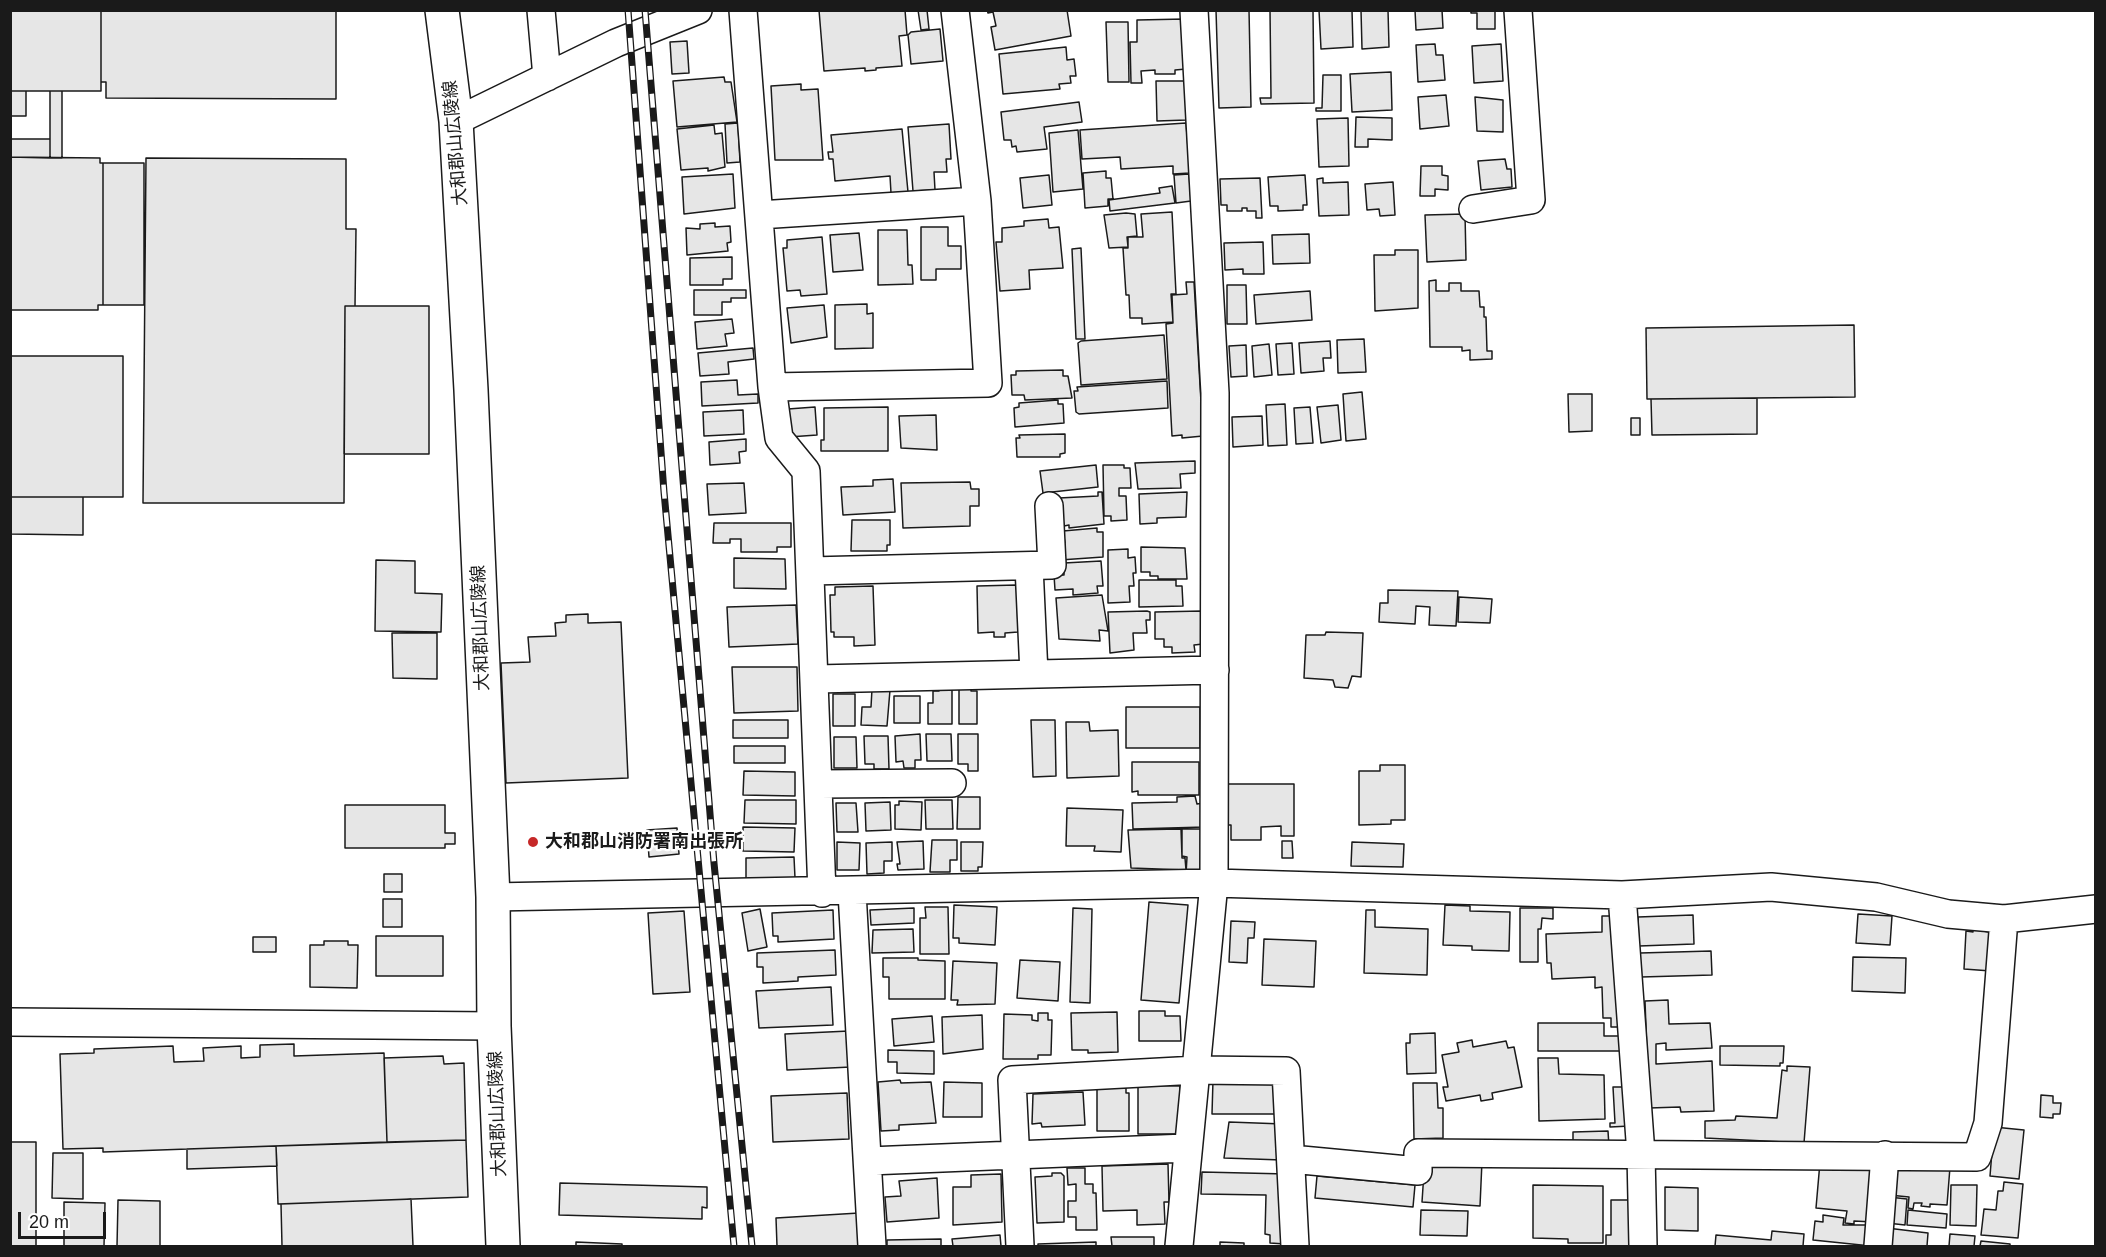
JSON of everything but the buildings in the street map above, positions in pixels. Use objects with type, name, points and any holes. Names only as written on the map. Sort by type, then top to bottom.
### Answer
[{"type":"main road","name":"大和郡山広陵線","points":[[442,10],[456,122],[472,401],[493,897],[494,1026],[503,1246]]},
{"type":"street","points":[[541,10],[547,77]]},
{"type":"street","points":[[456,122],[616,43],[698,10]]},
{"type":"street","points":[[743,10],[772,387],[779,438],[807,471],[822,893]]},
{"type":"street","points":[[772,387],[988,383],[977,201],[955,10]]},
{"type":"street","points":[[1179,1246],[1186,1148],[1197,1070],[1214,883],[1215,393],[1194,10]]},
{"type":"street","points":[[1473,209],[1531,200],[1518,10]]},
{"type":"street","points":[[759,215],[977,201]]},
{"type":"street","points":[[811,571],[1052,565],[1049,506]]},
{"type":"street","points":[[1029,566],[1034,674]]},
{"type":"street","points":[[816,678],[1215,670]]},
{"type":"street","points":[[819,784],[952,783]]},
{"type":"street","points":[[493,897],[822,893],[1214,883],[1622,895],[1771,887],[1876,897],[1948,914],[2004,919],[2096,909]]},
{"type":"street","points":[[852,892],[872,1246]]},
{"type":"street","points":[[1622,895],[1641,1154],[1643,1246]]},
{"type":"street","points":[[1291,1159],[1418,1171],[1418,1153],[1977,1157],[1988,1123],[2004,919]]},
{"type":"street","points":[[10,1022],[494,1026]]},
{"type":"street","points":[[1020,1246],[1012,1080],[1197,1070],[1286,1071],[1295,1246]]},
{"type":"street","points":[[869,1161],[1186,1148]]},
{"type":"street","points":[[1878,1246],[1886,1155]]},
{"type":"railway","points":[[628,10],[664,492],[734,1246]]},
{"type":"railway","points":[[645,10],[714,863],[752,1246]]},
{"type":"place","name":"大和郡山消防署南出張所","points":[[533,842]]}]
